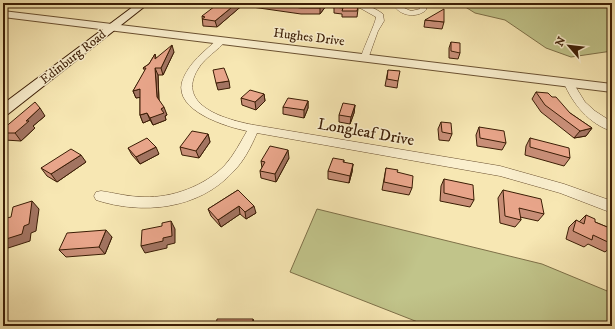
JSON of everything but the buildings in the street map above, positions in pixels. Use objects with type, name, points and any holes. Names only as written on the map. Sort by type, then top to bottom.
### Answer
[{"type":"main road","name":"Edinburg Road","points":[[3,111],[144,3]]},
{"type":"street","points":[[327,3],[362,6],[384,12],[400,10]]},
{"type":"street","points":[[365,58],[374,31],[380,21],[380,16],[384,12]]},
{"type":"street","name":"Hughes Drive","points":[[3,14],[112,26],[612,88]]},
{"type":"street","name":"Longleaf Drive","points":[[222,40],[191,72],[187,86],[188,93],[199,108],[209,116],[234,126],[500,171],[564,189],[612,207]]},
{"type":"street","points":[[570,83],[579,103],[596,117],[612,127]]},
{"type":"street","points":[[101,196],[148,204],[184,196],[201,189],[228,169],[237,159],[254,129]]},
{"type":"green space","points":[[459,3],[612,3],[612,51],[571,57],[546,48],[505,20],[475,13]]},
{"type":"green space","points":[[317,209],[542,264],[612,293],[612,326],[428,326],[290,272]]}]
